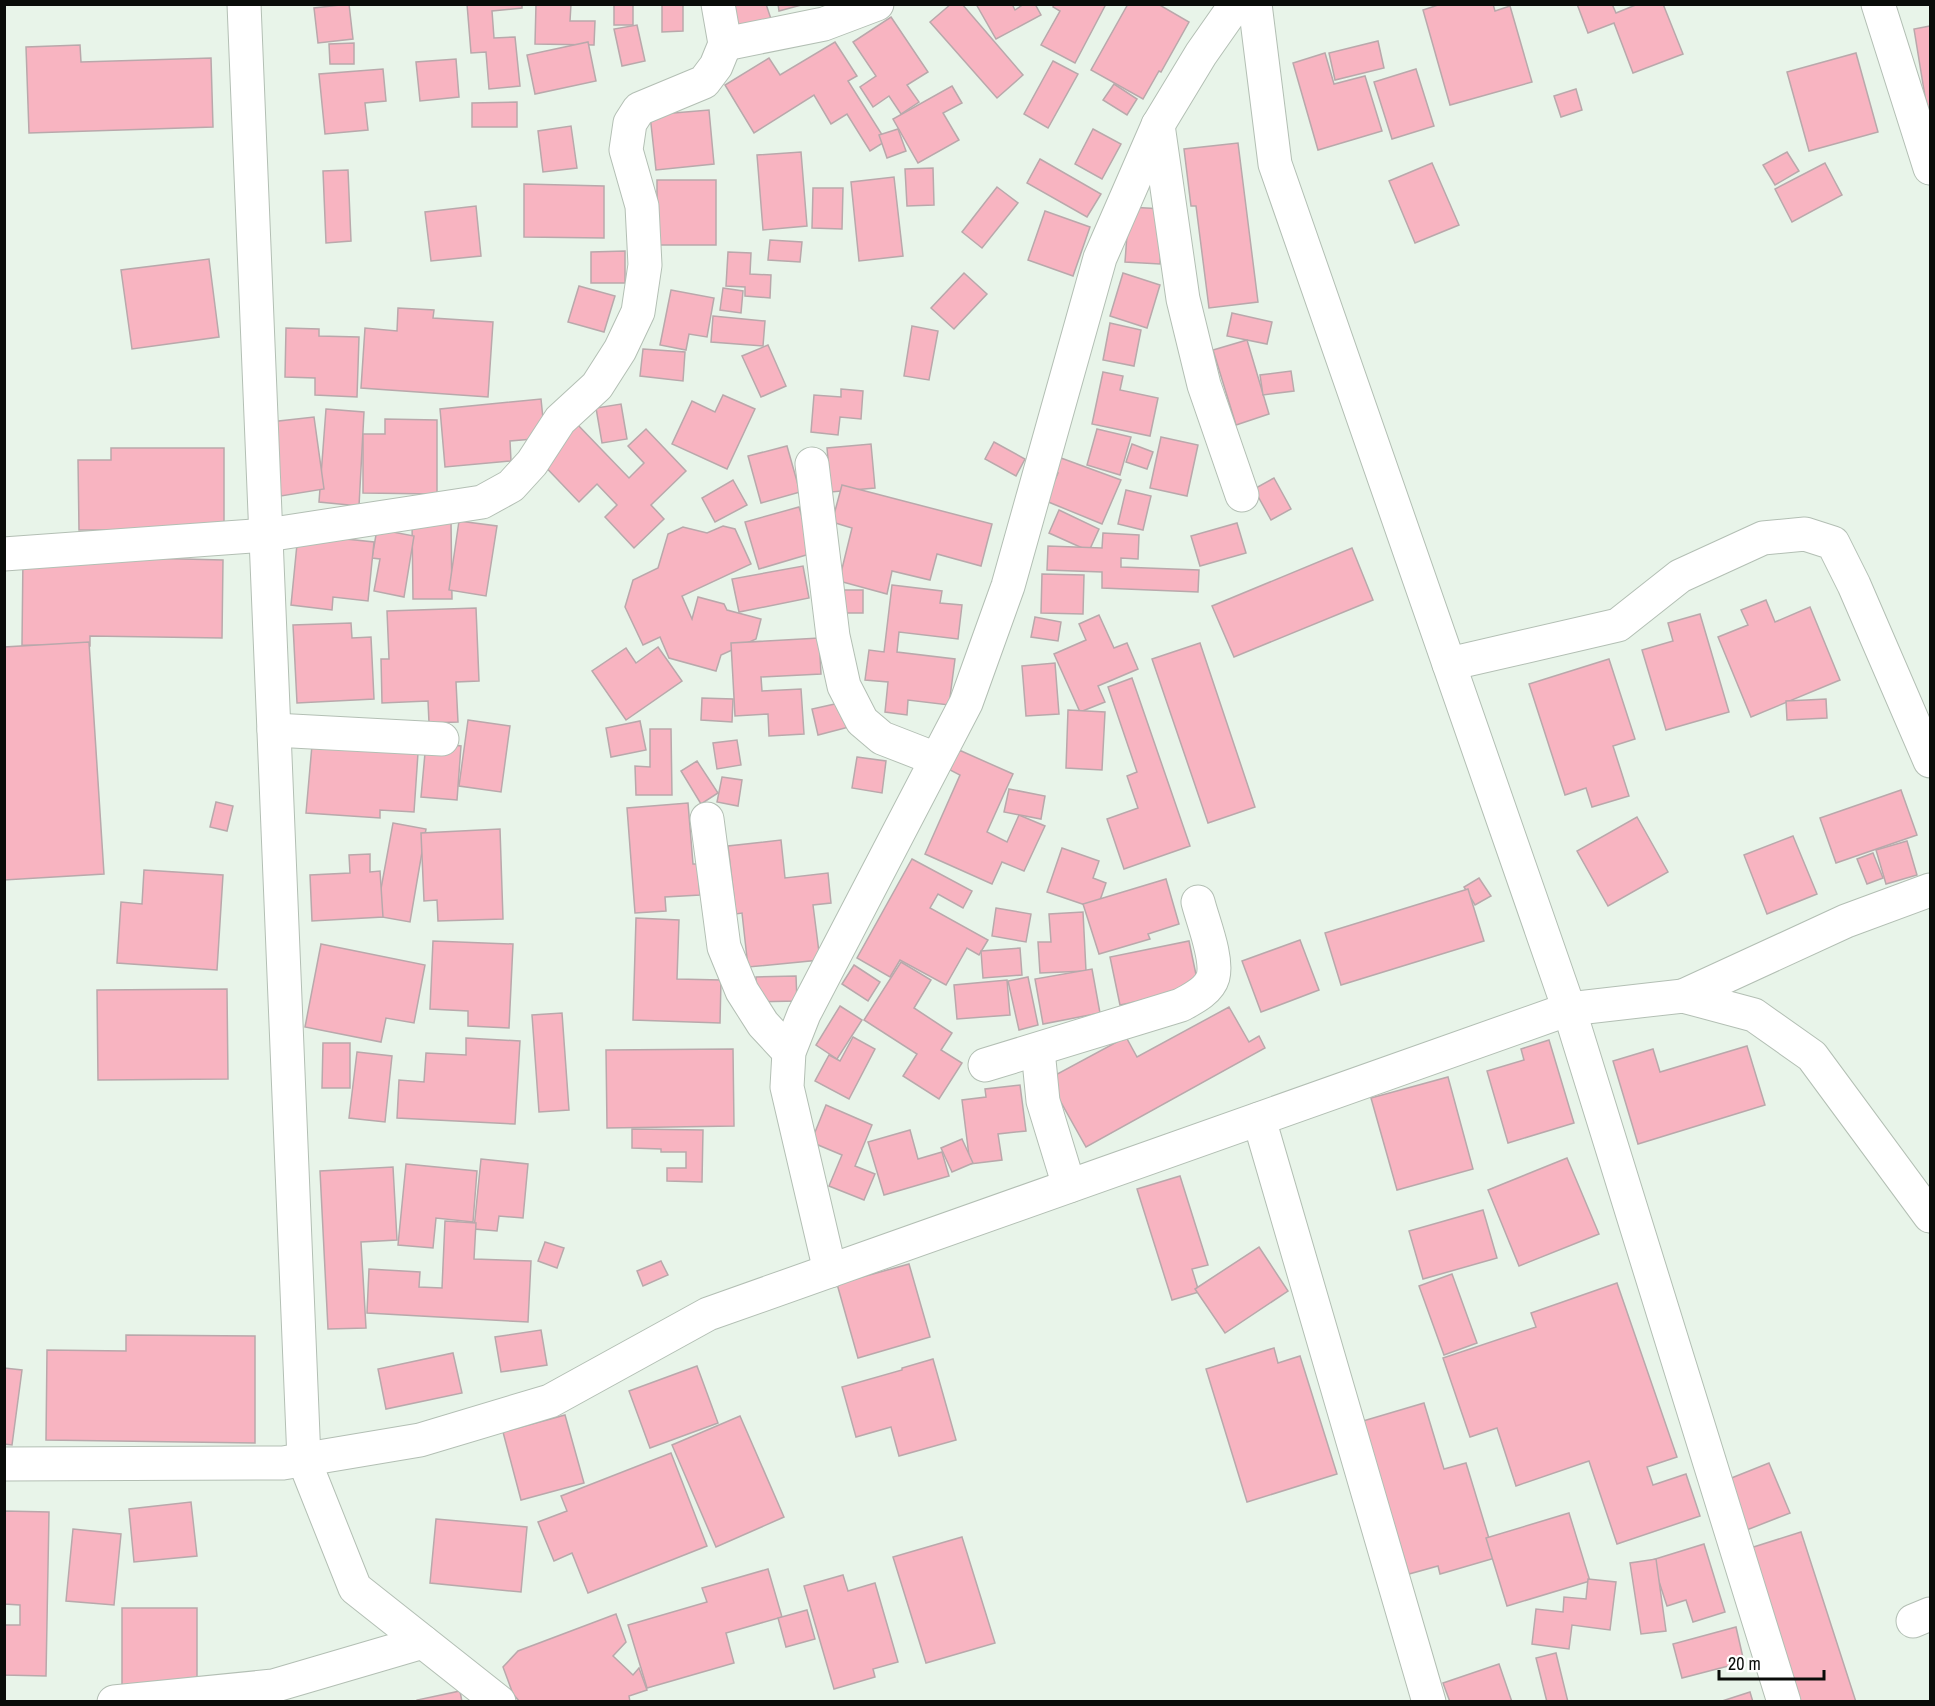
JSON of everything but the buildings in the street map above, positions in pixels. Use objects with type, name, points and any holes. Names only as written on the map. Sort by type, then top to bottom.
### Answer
[{"type":"street","points":[[244,4],[304,1460],[355,1588],[499,1701]]},
{"type":"street","points":[[4,554],[267,535],[482,502],[511,486],[532,463],[560,420],[597,386],[620,350],[638,312],[645,265],[642,206],[626,150],[630,123],[639,109],[704,82],[716,66],[725,44],[718,4]]},
{"type":"street","points":[[725,44],[824,24],[877,4]]},
{"type":"street","points":[[830,1271],[787,1087],[789,1052],[804,1014],[966,703],[1008,586],[1100,258],[1158,125],[1201,54],[1236,4]]},
{"type":"street","points":[[1255,4],[1275,164],[1569,1009],[1784,1701]]},
{"type":"street","points":[[1878,4],[1930,168]]},
{"type":"street","points":[[1158,125],[1184,299],[1204,384],[1242,495]]},
{"type":"street","points":[[812,464],[833,636],[844,686],[862,721],[882,738],[936,759]]},
{"type":"street","points":[[1449,664],[1618,625],[1680,576],[1763,538],[1805,534],[1833,543],[1854,585],[1930,761]]},
{"type":"street","points":[[274,730],[442,740]]},
{"type":"street","points":[[707,819],[724,947],[742,991],[763,1024],[789,1052]]},
{"type":"street","points":[[4,1464],[282,1463],[420,1440],[550,1401],[708,1314],[1569,1009],[1683,996],[1846,921],[1930,890]]},
{"type":"street","points":[[985,1065],[1181,1005],[1199,996],[1213,979],[1213,960],[1198,902]]},
{"type":"street","points":[[1683,996],[1754,1015],[1812,1056],[1930,1216]]},
{"type":"street","points":[[1038,1050],[1043,1101],[1069,1186]]},
{"type":"street","points":[[1259,1119],[1429,1701]]},
{"type":"street","points":[[114,1701],[273,1686],[423,1642]]}]
